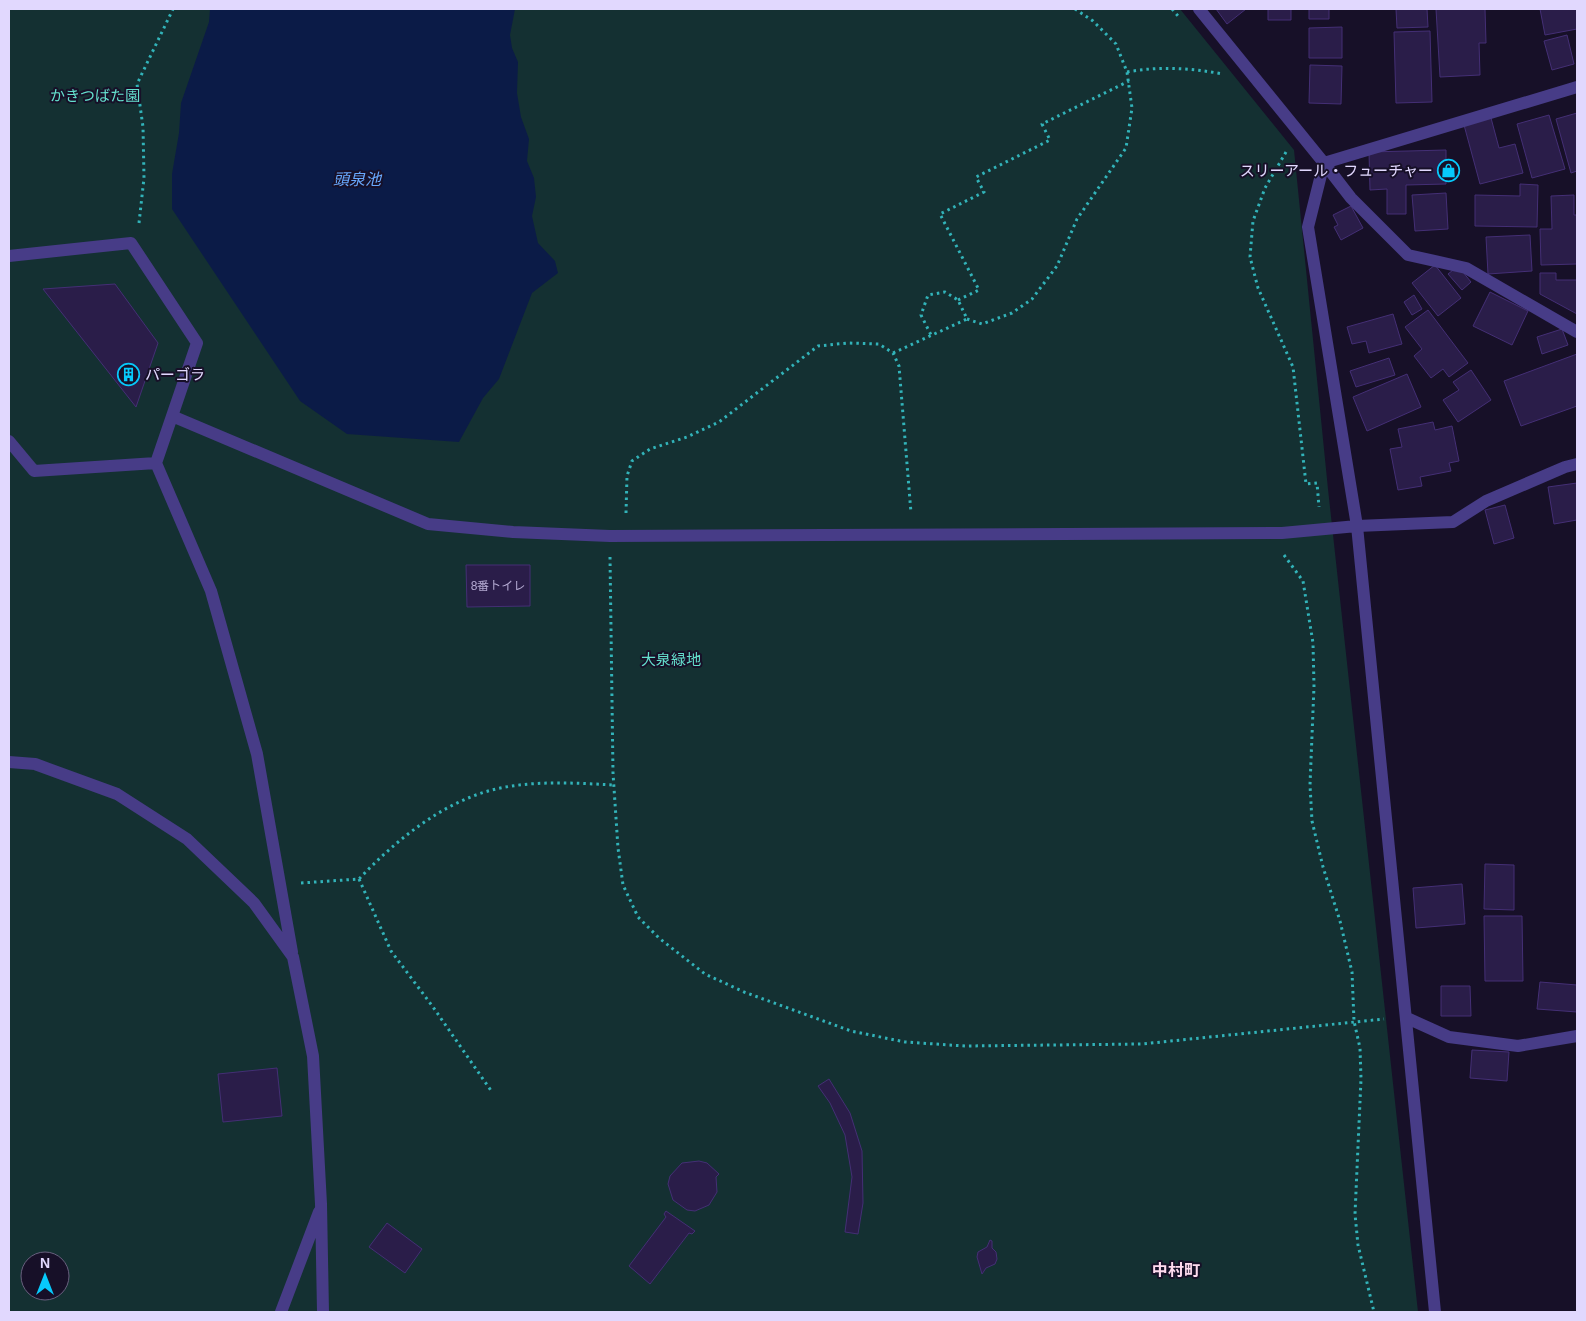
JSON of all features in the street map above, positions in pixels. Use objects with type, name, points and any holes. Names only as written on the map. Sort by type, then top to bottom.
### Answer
[{"type":"street","points":[[1199,9],[1351,198],[1408,255],[1466,268],[1577,332]]},
{"type":"street","points":[[1324,163],[1577,87]]},
{"type":"street","points":[[1324,163],[1308,227],[1357,526],[1435,1312]]},
{"type":"street","points":[[9,256],[131,242],[197,343],[156,463],[211,591],[257,754],[293,957],[313,1056],[321,1204],[323,1312]]},
{"type":"street","points":[[172,416],[428,524],[514,532],[610,536],[1282,533],[1357,526],[1453,522],[1486,501],[1577,464]]},
{"type":"street","points":[[9,441],[34,471],[156,463]]},
{"type":"street","points":[[9,762],[35,764],[117,794],[187,839],[254,903],[293,957]]},
{"type":"street","points":[[1407,1018],[1449,1037],[1518,1046],[1577,1036]]},
{"type":"street","points":[[281,1312],[321,1204]]},
{"type":"path","points":[[131,242],[140,221],[144,178],[143,127],[137,84],[173,9]]},
{"type":"path","points":[[893,353],[967,319],[982,324],[1012,313],[1032,299],[1057,266],[1077,219],[1126,148],[1132,108],[1127,72],[1116,44],[1093,21],[1075,9]]},
{"type":"path","points":[[1127,72],[1151,67],[1190,68],[1225,74]]},
{"type":"path","points":[[958,300],[979,290],[940,214],[984,192],[976,177],[1050,140],[1042,124],[1129,81]]},
{"type":"path","points":[[1281,146],[1287,153],[1265,188],[1254,221],[1250,257],[1258,288],[1293,367],[1306,484],[1317,483],[1320,530]]},
{"type":"path","points":[[931,335],[921,316],[928,295],[945,292],[958,300],[967,319]]},
{"type":"path","points":[[626,536],[627,476],[632,461],[650,449],[687,437],[719,422],[818,346],[848,343],[879,344],[893,353],[899,366],[913,534]]},
{"type":"path","points":[[1282,533],[1282,552],[1303,581],[1313,643],[1314,686],[1310,785],[1312,821],[1352,972],[1354,1022],[1360,1048],[1362,1078],[1355,1214],[1358,1245],[1374,1312]]},
{"type":"path","points":[[610,536],[614,785],[618,848],[623,885],[638,917],[659,938],[705,974],[744,992],[851,1031],[905,1042],[965,1046],[1142,1044],[1407,1018]]},
{"type":"path","points":[[280,884],[359,879],[378,859],[442,810],[491,790],[553,782],[614,785]]},
{"type":"path","points":[[359,879],[391,951],[433,1007],[492,1092]]},
{"type":"green space","name":"大泉緑地","points":[[9,9],[1180,9],[1294,150],[1328,489],[1418,1312],[9,1312]]},
{"type":"water","name":"頭泉池","points":[[210,9],[515,9],[510,35],[512,48],[518,62],[517,93],[521,117],[529,139],[527,161],[534,178],[536,197],[532,216],[538,243],[555,261],[558,273],[532,293],[499,379],[483,398],[459,442],[347,434],[300,401],[172,209],[172,174],[179,133],[181,103],[209,22]]},
{"type":"building","points":[[1216,9],[1246,9],[1227,24]]},
{"type":"building","points":[[1268,9],[1291,9],[1291,20],[1268,20]]},
{"type":"building","points":[[1309,9],[1329,9],[1329,19],[1309,19]]},
{"type":"building","points":[[1396,9],[1427,9],[1428,27],[1397,28]]},
{"type":"building","points":[[1436,9],[1485,9],[1486,43],[1479,43],[1480,75],[1440,77]]},
{"type":"building","points":[[1540,9],[1577,9],[1577,29],[1545,35]]},
{"type":"building","points":[[1342,27],[1342,58],[1309,58],[1309,28]]},
{"type":"building","points":[[1430,31],[1432,102],[1396,103],[1394,32]]},
{"type":"building","points":[[1567,35],[1574,64],[1552,70],[1544,41]]},
{"type":"building","points":[[1310,65],[1342,66],[1341,104],[1309,103]]},
{"type":"building","points":[[1577,113],[1577,171],[1571,173],[1556,119]]},
{"type":"building","points":[[1549,115],[1565,169],[1532,178],[1517,124]]},
{"type":"building","points":[[1491,118],[1499,148],[1515,144],[1523,173],[1480,184],[1464,125]]},
{"type":"building","points":[[1446,150],[1446,184],[1406,185],[1406,214],[1387,214],[1387,189],[1370,190],[1369,152]]},
{"type":"building","points":[[1520,184],[1538,185],[1537,227],[1475,226],[1475,195],[1520,196]]},
{"type":"building","points":[[1446,193],[1448,229],[1415,231],[1412,195]]},
{"type":"building","points":[[1574,195],[1574,215],[1577,215],[1577,264],[1541,265],[1540,229],[1552,229],[1551,196]]},
{"type":"building","points":[[1351,206],[1363,228],[1341,240],[1334,227],[1338,225],[1333,215]]},
{"type":"building","points":[[1530,235],[1532,271],[1488,274],[1486,237]]},
{"type":"building","points":[[1435,265],[1461,298],[1438,316],[1412,283]]},
{"type":"building","points":[[1458,266],[1471,282],[1462,290],[1448,274]]},
{"type":"building","points":[[1540,273],[1556,273],[1556,280],[1577,280],[1577,314],[1540,294]]},
{"type":"building","name":"パーゴラ","points":[[115,284],[158,343],[136,407],[43,289]]},
{"type":"building","points":[[1490,292],[1528,311],[1512,345],[1473,326]]},
{"type":"building","points":[[1414,295],[1422,309],[1412,315],[1404,302]]},
{"type":"building","points":[[1428,310],[1468,363],[1449,377],[1443,369],[1431,378],[1414,356],[1422,349],[1405,327]]},
{"type":"building","points":[[1393,314],[1402,344],[1369,353],[1366,341],[1352,344],[1347,327]]},
{"type":"building","points":[[1562,329],[1568,345],[1542,354],[1537,337]]},
{"type":"building","points":[[1577,354],[1577,406],[1521,426],[1504,381]]},
{"type":"building","points":[[1389,358],[1395,375],[1356,387],[1350,371]]},
{"type":"building","points":[[1471,370],[1491,400],[1458,422],[1443,400],[1459,390],[1453,382]]},
{"type":"building","points":[[1407,374],[1421,407],[1367,431],[1353,397]]},
{"type":"building","points":[[1433,422],[1435,430],[1452,426],[1459,461],[1449,463],[1451,471],[1420,477],[1422,486],[1398,490],[1390,449],[1402,447],[1398,429]]},
{"type":"building","points":[[1577,483],[1577,520],[1554,524],[1548,487]]},
{"type":"building","points":[[1505,505],[1514,538],[1494,544],[1485,510]]},
{"type":"building","points":[[466,565],[530,565],[530,606],[467,607]]},
{"type":"building","points":[[1485,864],[1514,865],[1514,910],[1484,909]]},
{"type":"building","points":[[1462,884],[1465,924],[1416,928],[1413,888]]},
{"type":"building","points":[[1484,916],[1522,916],[1523,981],[1485,981]]},
{"type":"building","points":[[1540,982],[1577,985],[1577,1012],[1537,1009]]},
{"type":"building","points":[[1441,986],[1470,986],[1471,1016],[1441,1016]]},
{"type":"building","points":[[1472,1050],[1509,1052],[1507,1081],[1470,1078]]},
{"type":"building","points":[[277,1068],[282,1116],[223,1122],[218,1074]]},
{"type":"building","points":[[829,1079],[850,1113],[862,1151],[863,1203],[858,1234],[845,1232],[852,1177],[845,1135],[830,1103],[818,1086]]},
{"type":"building","points":[[699,1161],[707,1163],[719,1174],[716,1177],[717,1192],[709,1205],[695,1211],[687,1210],[673,1200],[668,1184],[670,1176],[682,1163]]},
{"type":"building","points":[[666,1211],[695,1231],[692,1234],[689,1233],[650,1284],[629,1266],[666,1217],[664,1214]]},
{"type":"building","points":[[387,1223],[422,1249],[405,1273],[369,1247]]},
{"type":"building","points":[[990,1240],[992,1241],[992,1248],[996,1252],[997,1259],[995,1264],[986,1268],[982,1274],[977,1257],[978,1252],[987,1247]]},
{"type":"place","name":"スリーアール・フューチャー","points":[[1449,171]]},
{"type":"place","name":"パーゴラ","points":[[129,375]]},
{"type":"district","name":"中村町","points":[[1176,1270]]},
{"type":"park label","name":"かきつばた園","points":[[95,96]]}]
